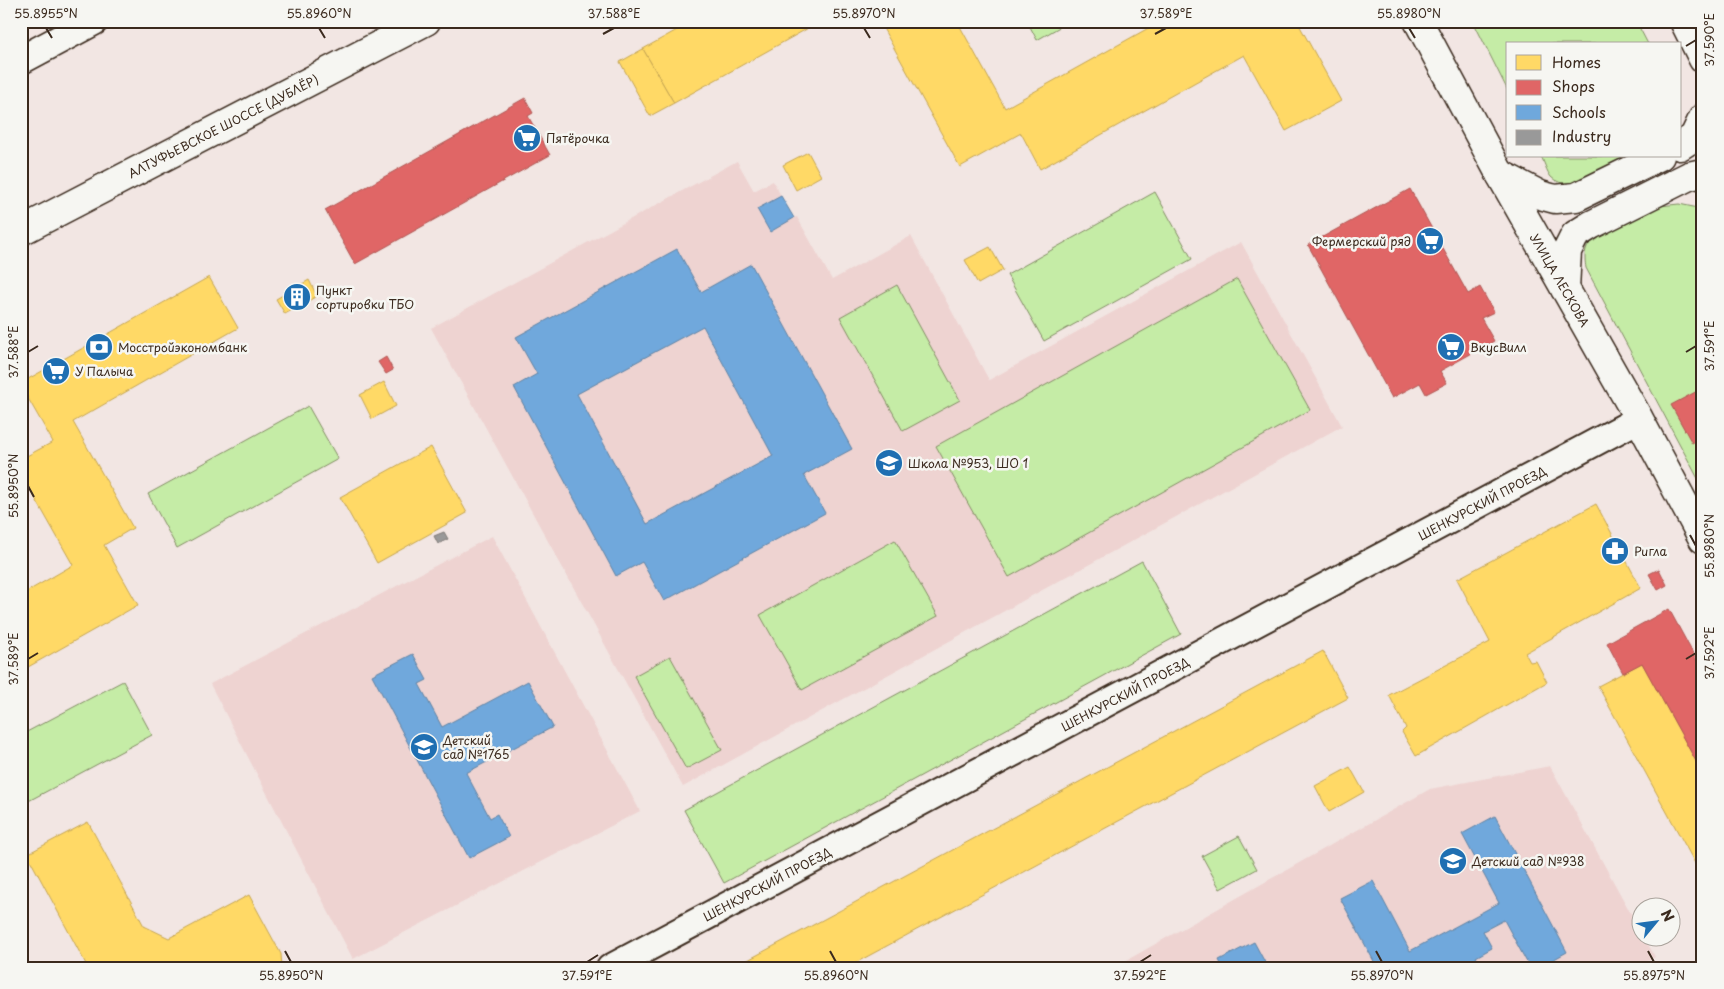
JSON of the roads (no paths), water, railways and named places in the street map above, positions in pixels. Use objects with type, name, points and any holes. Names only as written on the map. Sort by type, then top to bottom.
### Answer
[{"type":"main road","points":[[21,60],[94,21]]},
{"type":"main road","name":"АЛТУФЬЕВСКОЕ ШОССЕ (ДУБЛЁР)","points":[[21,231],[426,21]]},
{"type":"main road","name":"УЛИЦА ЛЕСКОВА","points":[[1418,21],[1500,174],[1639,419],[1703,539]]},
{"type":"main road","points":[[1684,21],[1703,58]]},
{"type":"main road","points":[[1682,145],[1694,137],[1703,118]]},
{"type":"main road","points":[[1500,174],[1540,196],[1555,199],[1576,197],[1656,158]]},
{"type":"main road","points":[[1565,289],[1567,251],[1575,235],[1590,225],[1689,176],[1703,173]]},
{"type":"street","name":"ШЕНКУРСКИЙ ПРОЕЗД","points":[[610,968],[1639,419]]},
{"type":"place","name":"Пятёрочка","points":[[527,138]]},
{"type":"place","name":"Фермерский ряд","points":[[1430,241]]},
{"type":"place","name":"Пункт сортировки ТБО","points":[[297,297]]},
{"type":"place","name":"Мосстройэкономбанк","points":[[99,347]]},
{"type":"place","name":"ВкусВилл","points":[[1451,347]]},
{"type":"place","name":"У Палыча","points":[[56,371]]},
{"type":"place","name":"Школа №953, ШО 1","points":[[889,463]]},
{"type":"place","name":"Ригла","points":[[1615,551]]},
{"type":"place","name":"Детский сад №1765","points":[[424,747]]},
{"type":"place","name":"Детский сад №938","points":[[1453,861]]}]
